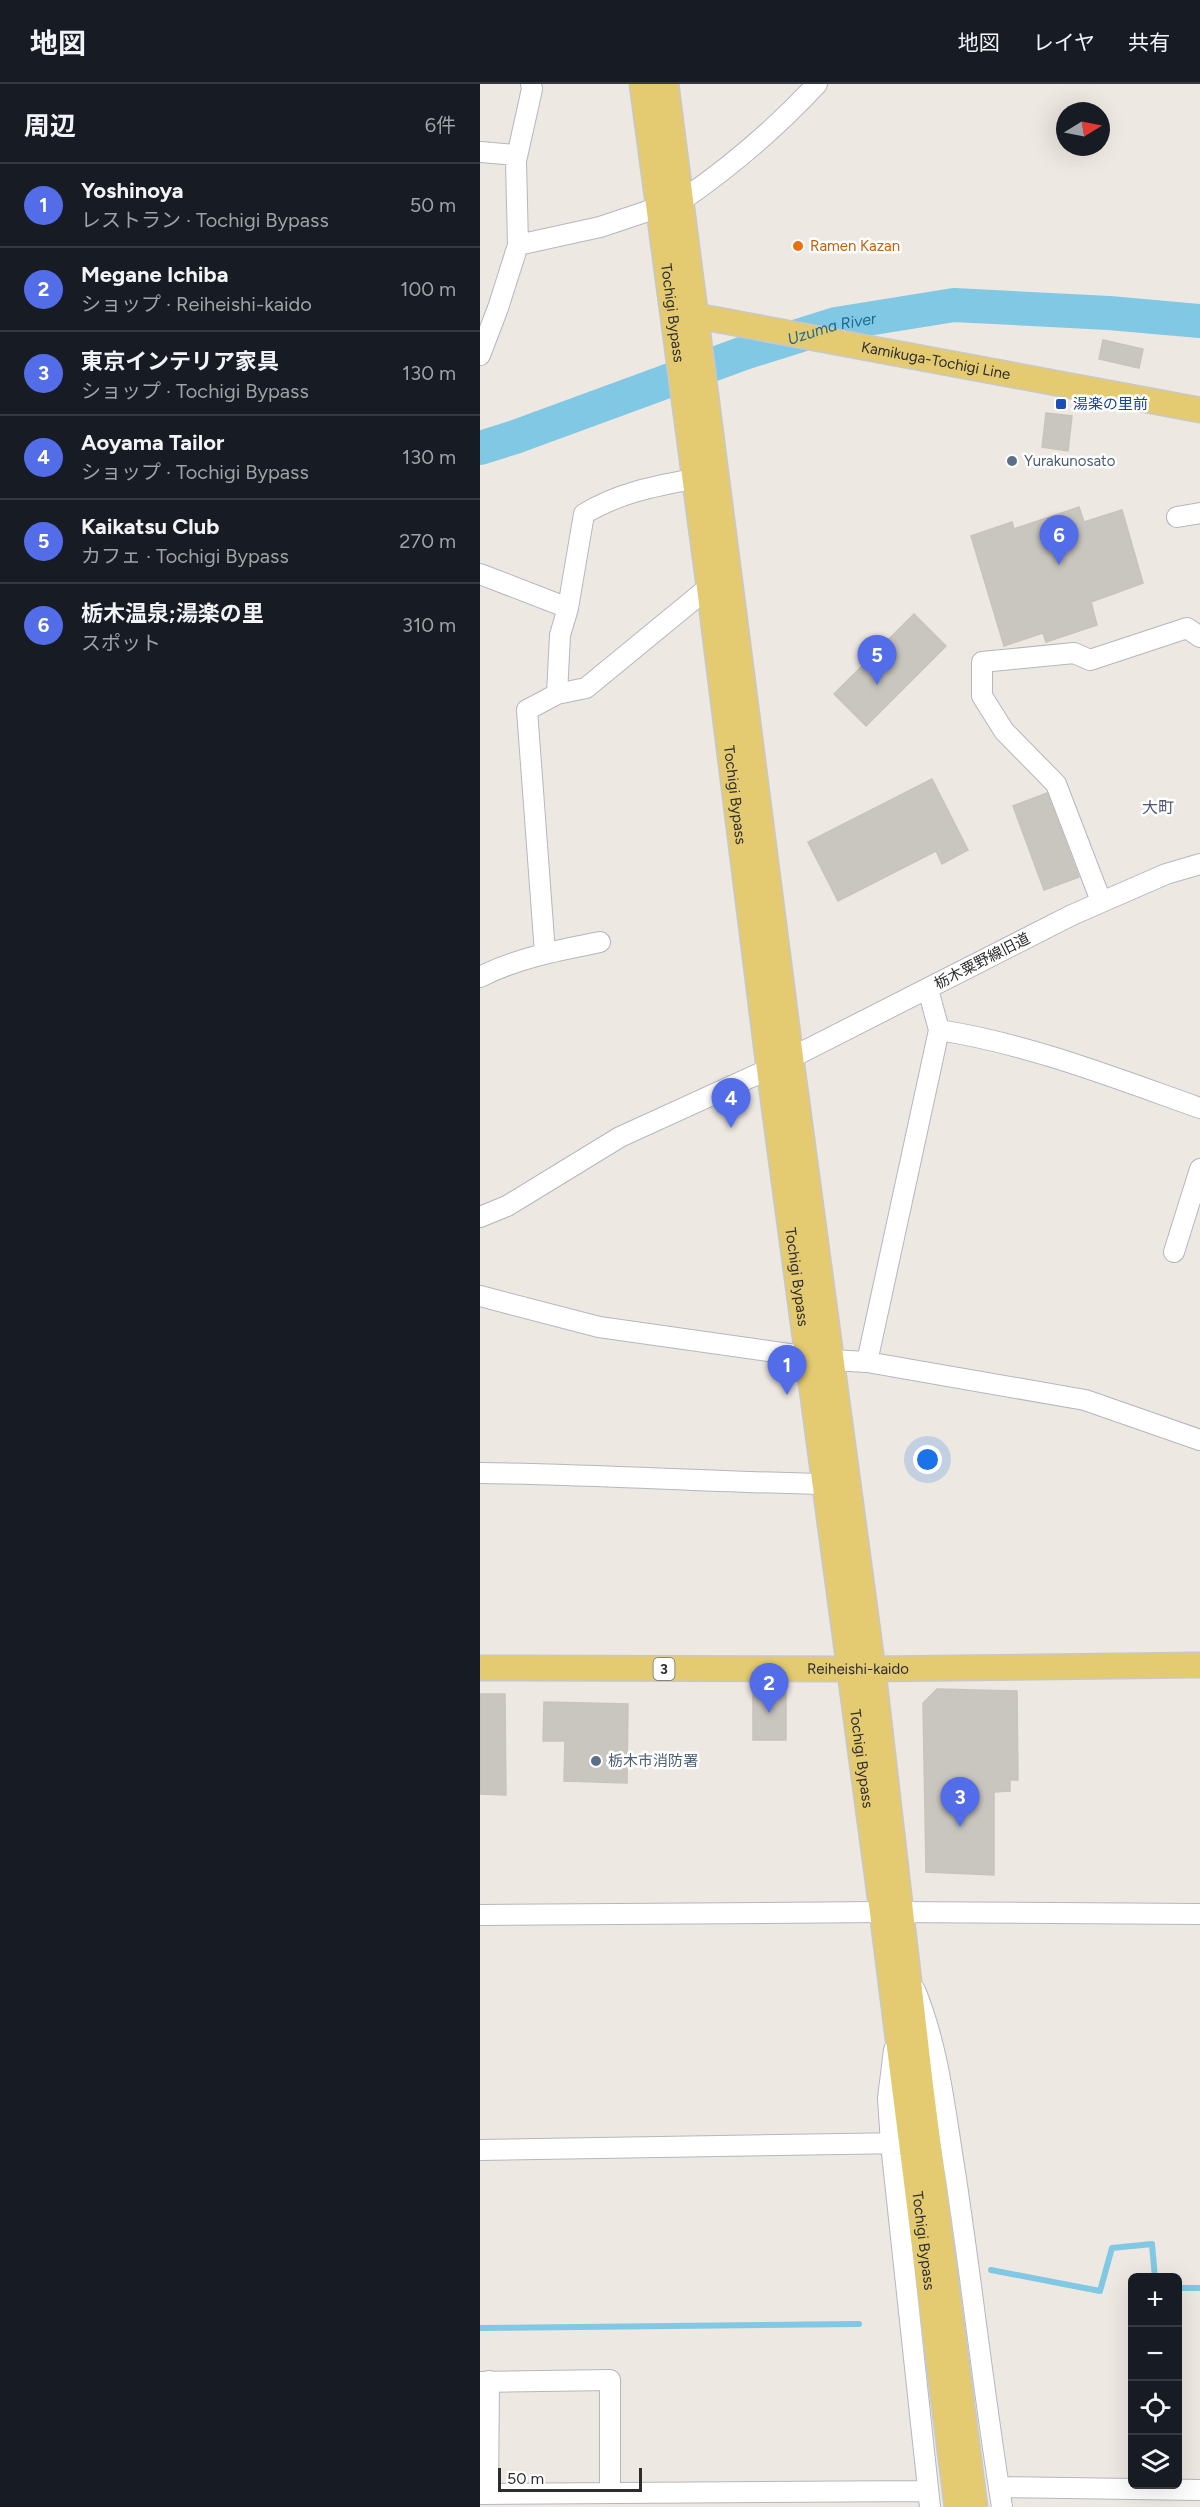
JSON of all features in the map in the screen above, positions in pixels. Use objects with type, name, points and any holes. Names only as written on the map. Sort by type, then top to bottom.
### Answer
[{"type":"main road","name":"Tochigi Bypass","points":[[642,84],[849,1669],[892,1913],[909,1976],[975,2507]]},
{"type":"main road","name":"Tochigi Bypass","points":[[666,84],[791,1058],[873,1669],[892,1913],[900,2143],[957,2507]]},
{"type":"main road","name":"Kamikuga-Tochigi Line","points":[[674,330],[698,327],[770,330],[1200,410]]},
{"type":"main road","name":"Reiheishi-kaido","points":[[480,1668],[873,1669],[1200,1665]]},
{"type":"street","points":[[480,355],[518,245],[517,155],[532,89],[531,84]]},
{"type":"street","points":[[681,201],[705,185],[743,153],[817,84]]},
{"type":"street","points":[[480,152],[517,155]]},
{"type":"street","points":[[518,245],[600,227],[657,208]]},
{"type":"street","points":[[556,694],[560,635],[568,608],[584,514],[601,504],[642,489],[693,479]]},
{"type":"street","points":[[1177,517],[1200,513]]},
{"type":"street","points":[[480,574],[568,608]]},
{"type":"street","points":[[545,953],[527,710],[556,694],[586,688],[709,587]]},
{"type":"street","points":[[1101,901],[1056,784],[1004,730],[982,696],[981,662],[1074,653],[1089,660],[1187,628],[1200,636]]},
{"type":"street","name":"栃木粟野線旧道","points":[[480,1217],[507,1206],[620,1137],[769,1069],[1101,901],[1166,874],[1200,864]]},
{"type":"street","points":[[480,977],[493,970],[545,953],[600,942]]},
{"type":"street","points":[[867,1362],[939,1030],[928,989]]},
{"type":"street","points":[[939,1030],[986,1037],[1089,1069],[1200,1108]]},
{"type":"street","points":[[1174,1252],[1200,1169]]},
{"type":"street","points":[[480,1296],[599,1327],[831,1360],[867,1362],[1085,1400],[1200,1440]]},
{"type":"street","points":[[480,1473],[566,1473],[824,1484]]},
{"type":"street","points":[[480,1915],[1200,1914]]},
{"type":"street","points":[[909,1976],[927,2020],[940,2084],[969,2261],[1002,2507]]},
{"type":"street","points":[[480,2150],[900,2143],[902,2242],[928,2499],[610,2493],[484,2494],[484,2381],[610,2380],[610,2493]]},
{"type":"street","points":[[999,2487],[1200,2490]]},
{"type":"building","points":[[1103,340],[1143,349],[1139,368],[1099,359]]},
{"type":"building","points":[[1046,413],[1072,416],[1068,451],[1042,447]]},
{"type":"building","points":[[1079,507],[1084,522],[1122,510],[1143,583],[1091,602],[1097,625],[1046,642],[1043,633],[1004,646],[971,536],[1012,522],[1014,529]]},
{"type":"building","points":[[914,614],[946,646],[866,726],[834,694]]},
{"type":"building","points":[[932,779],[968,850],[942,864],[936,851],[838,901],[808,842]]},
{"type":"building","points":[[1047,793],[1079,877],[1044,890],[1013,806]]},
{"type":"building","points":[[937,1689],[1017,1691],[1018,1780],[1010,1780],[1010,1791],[994,1792],[994,1875],[926,1872],[923,1703]]},
{"type":"building","points":[[753,1693],[786,1693],[786,1740],[753,1740]]},
{"type":"building","points":[[480,1694],[505,1694],[506,1795],[480,1794]]},
{"type":"building","name":"栃木市消防署","points":[[544,1702],[628,1704],[627,1783],[564,1781],[565,1741],[543,1741]]},
{"type":"waterway","name":"Uzuma River","points":[[480,448],[744,353],[836,324],[954,305],[1109,313],[1200,321]]},
{"type":"waterway","points":[[991,2270],[1100,2291],[1112,2248],[1152,2244],[1155,2273]]},
{"type":"waterway","points":[[1182,2288],[1200,2288]]},
{"type":"waterway","points":[[480,2328],[859,2324]]},
{"type":"place","name":"Ramen Kazan","points":[[798,246]]},
{"type":"place","name":"湯楽の里前","points":[[1061,404]]},
{"type":"place","name":"Yurakunosato","points":[[1012,461]]},
{"type":"place","name":"栃木温泉;湯楽の里","points":[[1059,565]]},
{"type":"place","name":"Kaikatsu Club","points":[[877,685]]},
{"type":"place","name":"Aoyama Tailor","points":[[731,1128]]},
{"type":"place","name":"Yoshinoya","points":[[787,1395]]},
{"type":"place","name":"Megane Ichiba","points":[[769,1713]]},
{"type":"place","name":"栃木市消防署","points":[[596,1761]]},
{"type":"place","name":"東京インテリア家具","points":[[960,1827]]},
{"type":"district","name":"大町","points":[[1158,807]]}]
